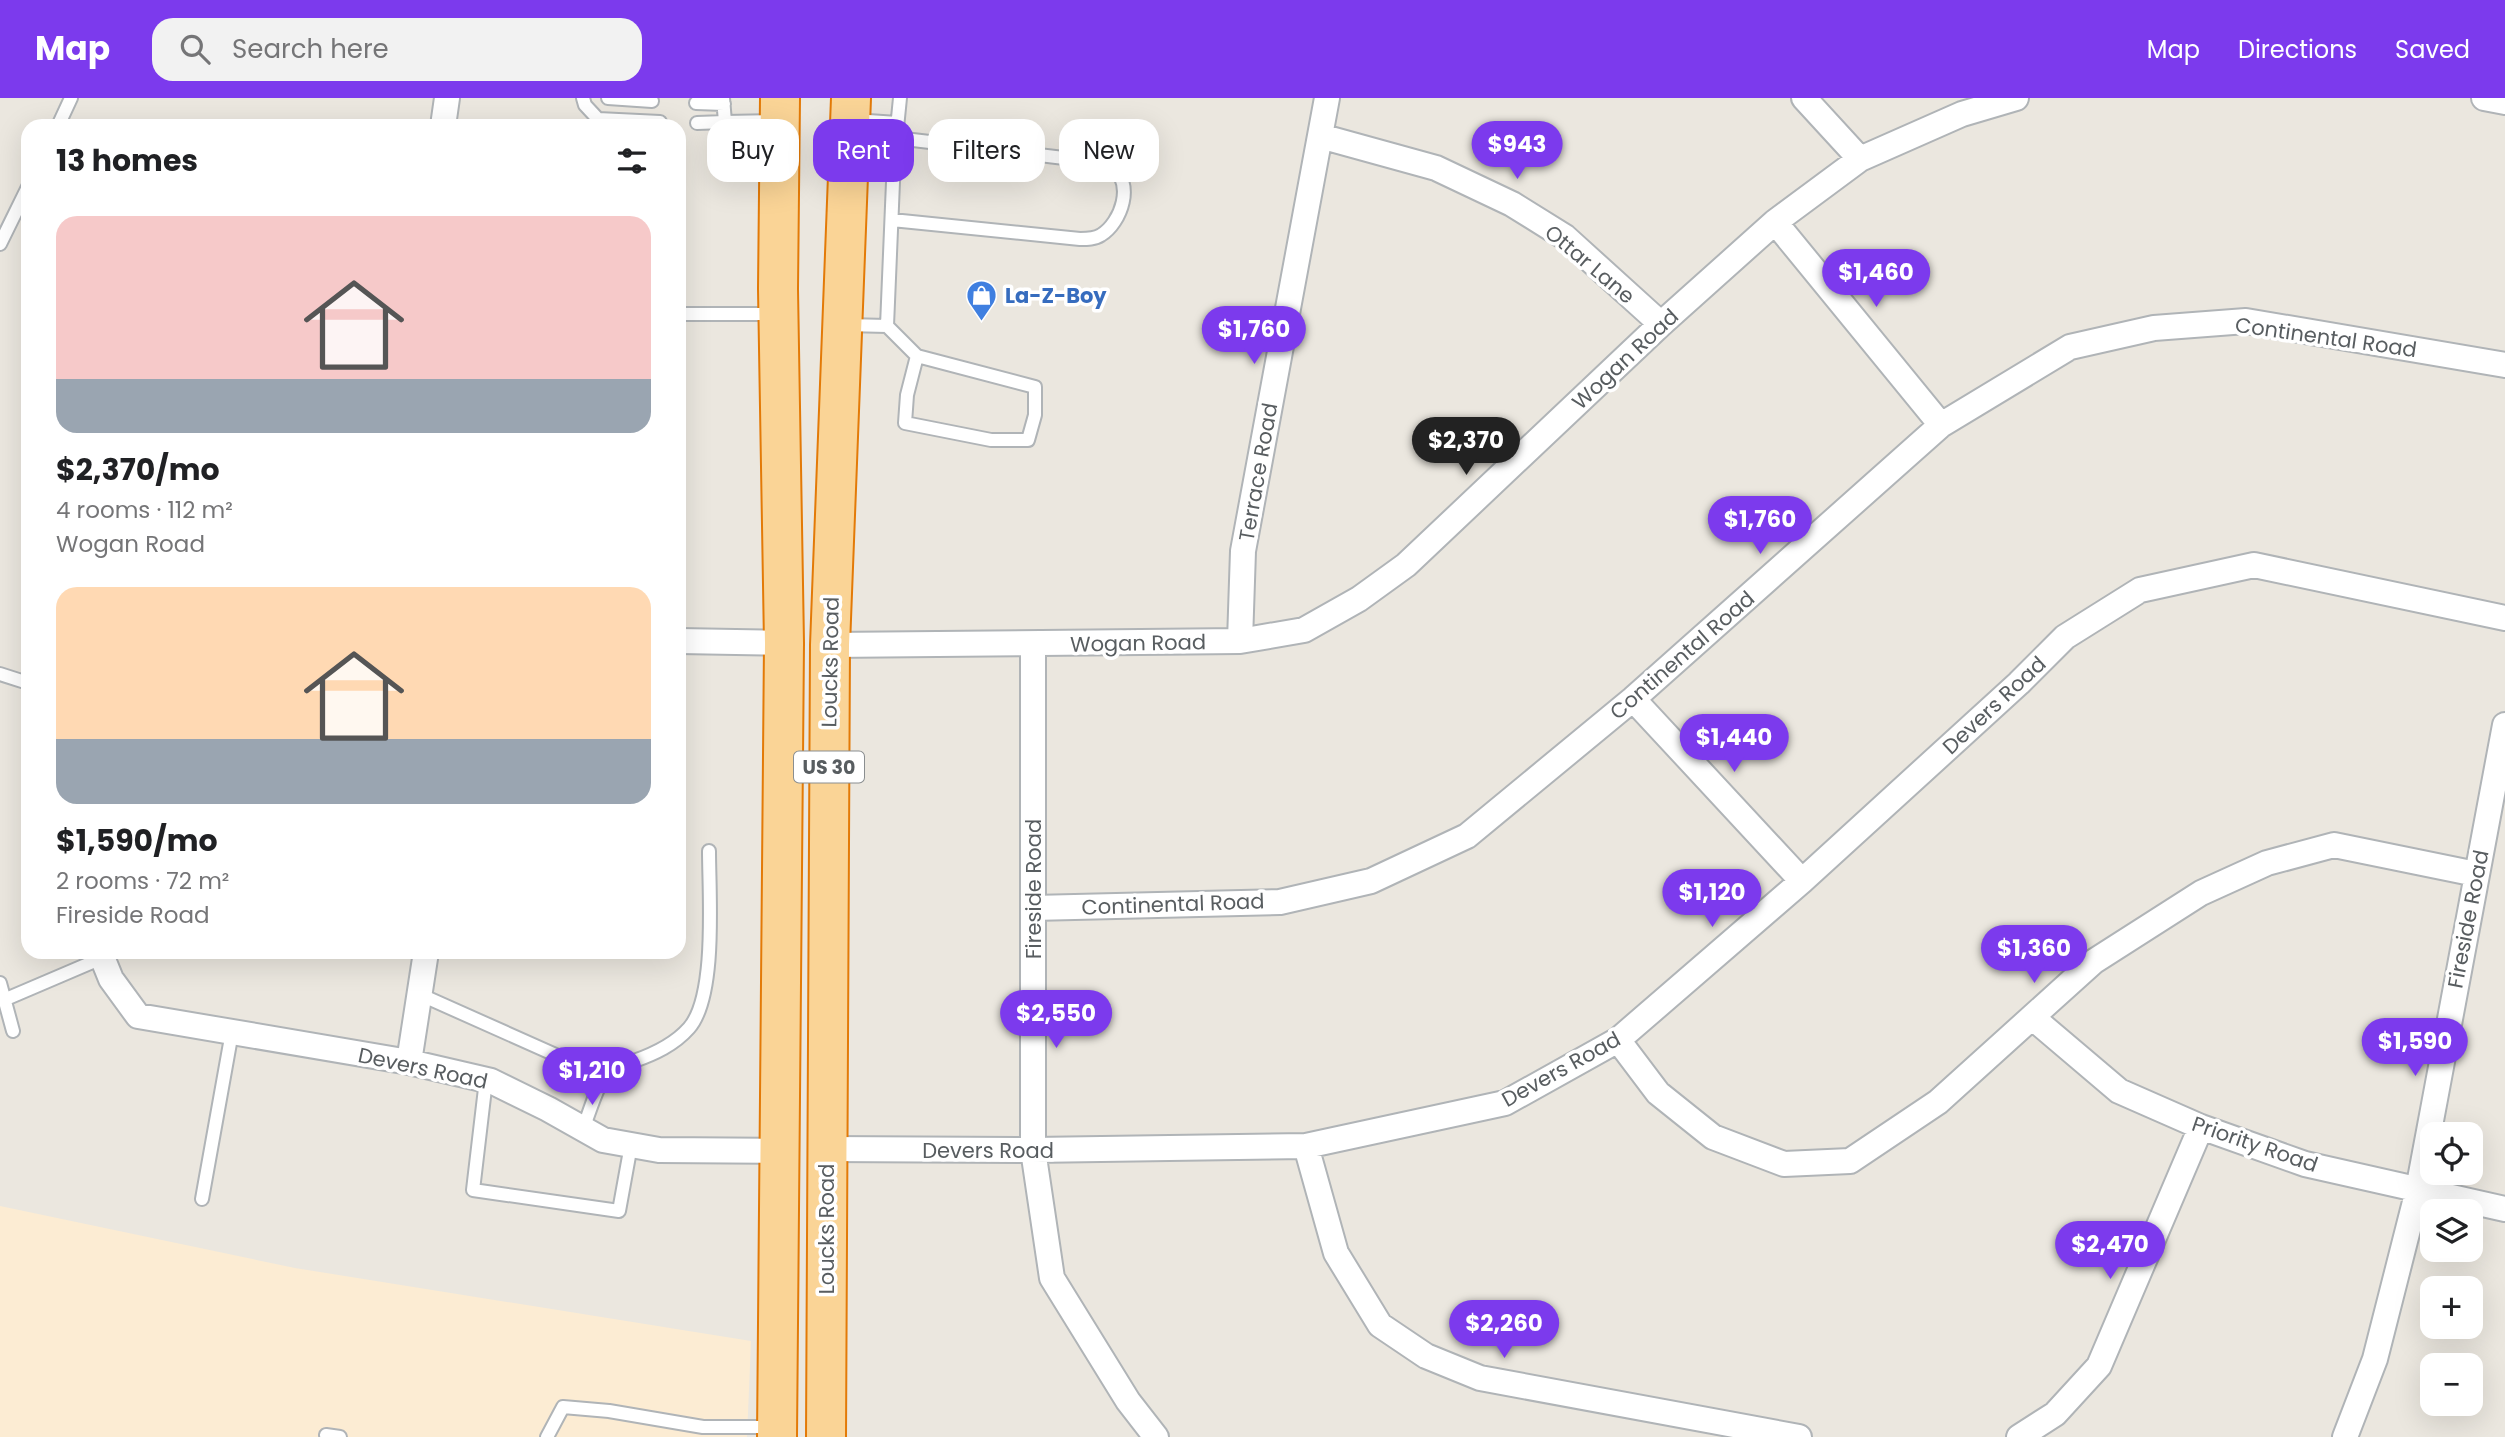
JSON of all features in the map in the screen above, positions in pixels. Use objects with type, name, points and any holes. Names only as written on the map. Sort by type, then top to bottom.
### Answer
[{"type":"highway","name":"Loucks Road","points":[[827,1437],[830,645],[851,109]]},
{"type":"highway","name":"US 30","points":[[777,1432],[784,643],[778,314],[780,110]]},
{"type":"street","points":[[444,119],[447,98]]},
{"type":"street","name":"Terrace Road","points":[[1240,641],[1243,551],[1327,98]]},
{"type":"street","points":[[1804,98],[1860,159]]},
{"type":"street","name":"Wogan Road","points":[[830,645],[1240,641],[1304,630],[1359,599],[1396,572],[1661,324],[1775,222],[1860,159],[1962,114],[2016,98]]},
{"type":"street","points":[[2484,98],[2505,102]]},
{"type":"street","name":"Ottar Lane","points":[[1320,136],[1436,169],[1512,204],[1565,237],[1661,324]]},
{"type":"street","points":[[1775,222],[1941,425]]},
{"type":"street","name":"Continental Road","points":[[1033,908],[1280,902],[1371,881],[1467,836],[1633,699],[1941,425],[2070,348],[2154,328],[2246,321],[2505,365]]},
{"type":"street","name":"Devers Road","points":[[826,1149],[1033,1150],[1306,1146],[1505,1103],[1618,1040],[1802,881],[2066,637],[2140,590],[2254,565],[2505,618]]},
{"type":"street","points":[[686,641],[784,643]]},
{"type":"street","name":"Fireside Road","points":[[1032,645],[1033,1150],[1052,1278],[1128,1401],[1156,1437]]},
{"type":"street","points":[[1633,699],[1802,881]]},
{"type":"street","name":"Fireside Road","points":[[2345,1437],[2375,1359],[2418,1190],[2505,725]]},
{"type":"street","points":[[1618,1040],[1658,1093],[1713,1137],[1784,1164],[1850,1161],[1938,1102],[2092,962],[2201,893],[2267,863],[2334,845],[2476,874]]},
{"type":"street","name":"Devers Road","points":[[103,959],[111,979],[138,1016],[409,1062],[486,1080],[548,1109],[603,1140],[659,1150],[780,1151]]},
{"type":"street","points":[[409,1062],[425,959]]},
{"type":"street","name":"Priority Road","points":[[2033,1018],[2119,1091],[2201,1127],[2305,1164],[2505,1209]]},
{"type":"street","points":[[2019,1437],[2054,1414],[2099,1366],[2201,1127]]},
{"type":"street","points":[[1306,1146],[1336,1253],[1380,1325],[1426,1356],[1480,1378],[1800,1437]]},
{"type":"lane","points":[[61,119],[71,98]]},
{"type":"lane","points":[[583,98],[585,105],[598,119]]},
{"type":"lane","points":[[608,98],[652,101]]},
{"type":"lane","points":[[897,119],[900,98]]},
{"type":"lane","points":[[696,103],[724,101],[725,119]]},
{"type":"lane","points":[[851,109],[884,119]]},
{"type":"lane","points":[[739,119],[780,110]]},
{"type":"lane","points":[[697,124],[707,123]]},
{"type":"lane","points":[[892,220],[1080,239],[1098,238],[1113,226],[1122,209],[1123,183],[1111,166],[914,140]]},
{"type":"lane","points":[[887,326],[894,182]]},
{"type":"lane","points":[[0,244],[21,201]]},
{"type":"lane","points":[[686,314],[778,314]]},
{"type":"lane","points":[[842,325],[887,326],[917,356],[1035,387],[1035,415],[1028,440],[991,440],[905,423],[907,395],[917,356]]},
{"type":"lane","points":[[0,674],[21,681]]},
{"type":"lane","points":[[583,1129],[610,1069],[649,1056],[670,1045],[690,1027],[701,1005],[708,972],[709,851]]},
{"type":"lane","points":[[6,999],[92,959]]},
{"type":"lane","points":[[0,983],[13,1031]]},
{"type":"lane","points":[[419,994],[605,1077]]},
{"type":"lane","points":[[202,1199],[232,1032]]},
{"type":"lane","points":[[486,1080],[473,1190],[619,1211],[631,1145]]},
{"type":"lane","points":[[547,1437],[564,1407],[609,1411],[681,1430],[703,1427],[777,1432]]},
{"type":"lane","points":[[326,1435],[340,1437]]},
{"type":"shaded area","points":[[0,1206],[295,1268],[751,1341],[747,1437],[0,1437]]},
{"type":"place","name":"La-Z-Boy","points":[[982,322]]}]
